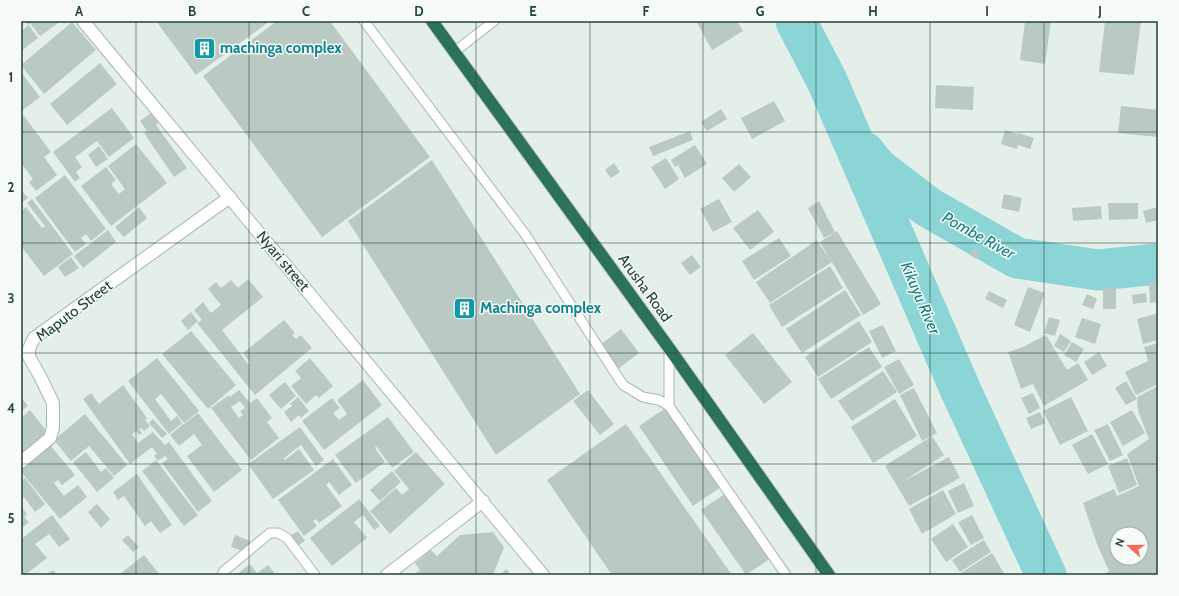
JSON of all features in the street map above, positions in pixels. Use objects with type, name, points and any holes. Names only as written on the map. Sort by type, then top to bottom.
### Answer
[{"type":"highway","name":"Arusha Road","points":[[432,21],[669,348],[830,575]]},
{"type":"street","name":"Nyari street","points":[[83,21],[543,575]]},
{"type":"street","name":"Maputo Street","points":[[21,462],[50,438],[53,428],[53,403],[29,357],[34,338],[230,197]]},
{"type":"street","points":[[387,575],[483,501]]},
{"type":"lane","points":[[364,21],[525,234],[623,385],[643,397],[658,400],[670,406],[786,575]]},
{"type":"lane","points":[[454,52],[494,21]]},
{"type":"lane","points":[[669,348],[670,406]]},
{"type":"lane","points":[[222,575],[224,571],[270,533],[278,533],[287,538],[315,575]]},
{"type":"building","points":[[25,21],[61,21],[40,36],[30,23],[28,25]]},
{"type":"building","name":"machinga complex","points":[[156,21],[270,21],[196,75]]},
{"type":"building","name":"Machinga complex","points":[[277,21],[330,21],[430,157],[322,237],[203,76]]},
{"type":"building","points":[[696,21],[737,21],[743,31],[712,50]]},
{"type":"building","points":[[1025,21],[1051,21],[1045,64],[1020,60]]},
{"type":"building","points":[[1105,21],[1141,21],[1134,75],[1099,72]]},
{"type":"building","points":[[72,22],[96,50],[44,94],[21,65]]},
{"type":"building","points":[[29,25],[38,38],[21,51],[21,31]]},
{"type":"building","points":[[100,63],[117,84],[67,125],[50,104]]},
{"type":"building","points":[[21,72],[40,97],[23,110],[21,107]]},
{"type":"building","points":[[936,85],[974,87],[973,110],[935,108]]},
{"type":"building","points":[[774,101],[785,121],[752,139],[741,118]]},
{"type":"building","points":[[1121,106],[1158,110],[1158,137],[1118,133]]},
{"type":"building","points":[[112,108],[134,138],[109,157],[97,141],[75,157],[82,167],[76,172],[80,178],[75,182],[53,152]]},
{"type":"building","points":[[721,109],[727,119],[707,131],[701,122]]},
{"type":"building","points":[[151,113],[158,123],[156,125],[187,168],[174,177],[144,133],[147,131],[140,121]]},
{"type":"building","points":[[24,116],[51,152],[44,157],[57,175],[36,191],[29,182],[33,179],[21,163],[21,119]]},
{"type":"building","points":[[1005,130],[1034,138],[1030,149],[1018,145],[1017,149],[1001,144]]},
{"type":"building","points":[[690,131],[693,140],[653,156],[649,147]]},
{"type":"building","points":[[136,144],[167,183],[111,226],[81,186],[106,167],[116,180],[111,184],[119,194],[125,189],[108,166]]},
{"type":"building","points":[[695,145],[707,164],[685,178],[678,165],[675,167],[671,160]]},
{"type":"building","points":[[99,146],[108,159],[96,167],[88,155]]},
{"type":"building","points":[[666,158],[679,179],[665,189],[651,167]]},
{"type":"building","name":"Machinga complex","points":[[432,160],[580,394],[496,455],[348,221]]},
{"type":"building","points":[[614,163],[620,172],[611,178],[605,170]]},
{"type":"building","points":[[739,164],[751,177],[734,192],[722,178]]},
{"type":"building","points":[[65,175],[106,229],[91,241],[86,234],[81,238],[86,244],[75,252],[35,198]]},
{"type":"building","points":[[21,190],[28,198],[21,203]]},
{"type":"building","points":[[1004,194],[1022,198],[1019,212],[1001,208]]},
{"type":"building","points":[[32,199],[73,254],[44,276],[21,246],[21,211],[26,207],[42,228],[45,226],[27,203]]},
{"type":"building","points":[[719,199],[732,222],[713,232],[700,209]]},
{"type":"building","points":[[819,201],[835,232],[824,238],[808,208]]},
{"type":"building","points":[[1108,203],[1138,203],[1138,219],[1109,220]]},
{"type":"building","points":[[1101,206],[1102,219],[1073,221],[1072,208]]},
{"type":"building","points":[[139,207],[147,218],[124,237],[115,227]]},
{"type":"building","points":[[1158,207],[1158,220],[1146,223],[1143,211]]},
{"type":"building","points":[[758,210],[774,232],[750,250],[733,228]]},
{"type":"building","points":[[108,230],[116,242],[83,268],[74,256]]},
{"type":"building","points":[[837,231],[881,304],[863,315],[832,262],[770,303],[756,282],[817,240],[830,260],[820,242]]},
{"type":"building","points":[[779,238],[791,256],[754,280],[742,261]]},
{"type":"building","points":[[974,249],[980,253],[976,259],[970,255]]},
{"type":"building","points":[[692,255],[701,267],[690,275],[681,263]]},
{"type":"building","points":[[71,257],[79,268],[65,277],[58,267]]},
{"type":"building","points":[[830,266],[843,288],[782,327],[769,305]]},
{"type":"building","points":[[248,279],[263,297],[222,330],[248,364],[250,363],[243,353],[284,320],[295,333],[292,335],[296,339],[301,335],[312,348],[255,395],[197,323],[202,320],[194,310],[203,302],[211,313],[221,305],[208,289],[216,282],[221,288],[231,280],[238,288]]},
{"type":"building","points":[[1149,282],[1158,282],[1158,302],[1150,303]]},
{"type":"building","points":[[1028,287],[1045,293],[1030,332],[1014,325]]},
{"type":"building","points":[[1103,288],[1116,288],[1116,309],[1103,309]]},
{"type":"building","points":[[845,290],[861,315],[802,353],[786,329]]},
{"type":"building","points":[[989,291],[1007,300],[1003,308],[985,299]]},
{"type":"building","points":[[1146,293],[1147,302],[1133,304],[1132,295]]},
{"type":"building","points":[[1087,294],[1097,299],[1093,309],[1082,305]]},
{"type":"building","points":[[191,312],[198,321],[188,330],[181,321]]},
{"type":"building","points":[[1158,313],[1158,340],[1143,344],[1137,319]]},
{"type":"building","points":[[1049,317],[1060,320],[1055,336],[1044,333]]},
{"type":"building","points":[[1082,318],[1101,324],[1095,344],[1075,337]]},
{"type":"building","points":[[859,321],[872,342],[818,377],[805,357]]},
{"type":"building","points":[[883,325],[896,351],[882,358],[869,331]]},
{"type":"building","points":[[621,329],[639,353],[618,369],[600,345]]},
{"type":"building","points":[[191,331],[236,385],[208,409],[162,354]]},
{"type":"building","points":[[753,333],[792,382],[764,404],[725,355]]},
{"type":"building","points":[[1060,334],[1071,341],[1064,352],[1054,346]]},
{"type":"building","points":[[1046,335],[1067,370],[1078,363],[1088,380],[1044,406],[1033,384],[1021,389],[1008,352],[1023,347]]},
{"type":"building","points":[[1072,342],[1084,349],[1076,362],[1064,355]]},
{"type":"building","points":[[1158,343],[1158,384],[1136,395],[1125,372],[1148,361],[1144,347]]},
{"type":"building","points":[[869,347],[882,367],[831,399],[818,379]]},
{"type":"building","points":[[1099,352],[1107,366],[1092,375],[1084,362]]},
{"type":"building","points":[[157,358],[199,411],[184,423],[161,394],[155,399],[171,421],[177,416],[182,423],[169,434],[128,381]]},
{"type":"building","points":[[310,358],[333,386],[319,398],[316,395],[306,404],[291,386],[301,378],[295,371]]},
{"type":"building","points":[[899,359],[914,385],[899,394],[884,367]]},
{"type":"building","points":[[883,371],[897,392],[852,421],[838,401]]},
{"type":"building","points":[[363,380],[382,405],[324,450],[302,421],[332,398],[340,408],[333,413],[339,420],[347,414],[337,400]]},
{"type":"building","points":[[1126,381],[1137,399],[1126,405],[1115,388]]},
{"type":"building","points":[[285,382],[296,396],[281,409],[269,395]]},
{"type":"building","points":[[123,385],[147,418],[145,420],[150,426],[144,431],[141,428],[139,429],[142,433],[139,435],[136,431],[132,434],[138,443],[153,432],[165,445],[169,442],[212,501],[198,512],[162,463],[168,459],[165,456],[158,461],[154,456],[157,454],[152,447],[130,464],[83,399],[91,393],[99,404]]},
{"type":"building","points":[[1158,386],[1158,575],[1103,575],[1109,571],[1097,544],[1083,503],[1114,489],[1117,496],[1139,486],[1127,454],[1149,439],[1138,411],[1137,397]]},
{"type":"building","points":[[914,388],[937,433],[922,441],[900,395]]},
{"type":"building","points":[[239,390],[250,403],[257,398],[272,418],[267,422],[279,438],[251,460],[211,408],[229,395],[230,397]],"holes":[[[240,401],[245,408],[240,411],[243,415],[239,418],[231,407]]]},
{"type":"building","points":[[588,390],[614,424],[600,435],[573,401]]},
{"type":"building","points":[[1033,393],[1040,408],[1029,414],[1021,398]]},
{"type":"building","points":[[21,397],[28,406],[21,411]]},
{"type":"building","points":[[298,397],[309,411],[301,418],[299,415],[291,422],[284,412],[292,406],[290,404]]},
{"type":"building","points":[[1071,397],[1088,431],[1060,445],[1043,411]]},
{"type":"building","points":[[895,399],[917,436],[873,463],[851,427]]},
{"type":"building","points":[[667,407],[721,487],[693,506],[639,426]]},
{"type":"building","points":[[30,410],[49,434],[23,455],[21,453],[21,418]]},
{"type":"building","points":[[1132,410],[1145,433],[1123,446],[1110,422]]},
{"type":"building","points":[[1040,412],[1045,423],[1031,429],[1026,418]]},
{"type":"building","points":[[198,413],[242,470],[214,492],[187,456],[202,445],[194,434],[179,446],[170,435],[183,424],[185,426],[184,424]]},
{"type":"building","points":[[85,414],[127,465],[114,476],[89,446],[71,461],[54,440]]},
{"type":"building","points":[[388,417],[414,452],[392,468],[376,446],[375,448],[385,462],[356,483],[335,455]]},
{"type":"building","points":[[153,419],[167,434],[162,438],[149,423]]},
{"type":"building","points":[[626,424],[732,575],[612,575],[547,480]]},
{"type":"building","points":[[1108,424],[1123,455],[1110,461],[1094,430]]},
{"type":"building","points":[[300,427],[324,460],[316,466],[301,445],[284,458],[285,460],[299,449],[314,470],[273,499],[248,464]]},
{"type":"building","points":[[1092,434],[1108,464],[1088,474],[1072,445]]},
{"type":"building","points":[[932,436],[944,455],[902,482],[949,457],[960,478],[909,506],[885,466]]},
{"type":"building","points":[[50,445],[75,475],[62,485],[58,480],[54,483],[64,496],[78,485],[87,497],[60,519],[21,472],[21,469]]},
{"type":"building","points":[[86,452],[101,472],[106,468],[114,478],[97,492],[73,462]]},
{"type":"building","points":[[416,452],[445,484],[390,534],[370,511],[396,488],[402,495],[409,489],[394,471]]},
{"type":"building","points":[[1127,458],[1137,485],[1119,493],[1108,466]]},
{"type":"building","points":[[333,459],[352,485],[339,495],[329,482],[326,485],[342,506],[319,523],[316,519],[313,521],[317,526],[304,536],[278,500]]},
{"type":"building","points":[[156,460],[198,515],[184,526],[142,471]]},
{"type":"building","points":[[392,471],[401,482],[380,501],[370,490]]},
{"type":"building","points":[[137,474],[172,525],[160,533],[151,521],[145,526],[124,496],[118,500],[113,492]]},
{"type":"building","points":[[25,478],[45,504],[35,512],[24,497],[21,499],[21,481]]},
{"type":"building","points":[[964,483],[974,506],[958,513],[948,491]]},
{"type":"building","points":[[943,490],[956,514],[922,534],[909,509]]},
{"type":"building","points":[[726,493],[771,558],[746,575],[701,510]]},
{"type":"building","points":[[359,499],[380,526],[374,530],[363,515],[354,522],[367,538],[332,566],[310,538]]},
{"type":"building","points":[[97,504],[110,519],[101,528],[88,512]]},
{"type":"building","points":[[21,506],[27,514],[24,517],[29,522],[22,528],[21,526]]},
{"type":"building","points":[[52,515],[70,539],[59,547],[49,534],[35,544],[47,558],[25,575],[21,575],[21,539]]},
{"type":"building","points":[[972,515],[984,538],[971,545],[958,522]]},
{"type":"building","points":[[953,524],[968,547],[946,562],[931,539]]},
{"type":"building","points":[[298,531],[305,541],[297,546],[290,536]]},
{"type":"building","points":[[493,532],[504,547],[493,575],[413,575],[420,570],[415,563],[431,550],[437,556],[460,535]]},
{"type":"building","points":[[128,535],[139,547],[133,552],[122,540]]},
{"type":"building","points":[[235,535],[250,541],[245,552],[231,547]]},
{"type":"building","points":[[984,540],[991,552],[960,572],[952,560]]},
{"type":"building","points":[[992,553],[1005,575],[962,575],[961,573]]},
{"type":"building","points":[[144,555],[160,575],[119,575]]},
{"type":"building","points":[[250,564],[257,573],[268,565],[276,575],[236,575]]},
{"type":"building","points":[[506,569],[511,575],[500,575]]},
{"type":"building","points":[[53,570],[57,575],[46,575]]},
{"type":"waterway","name":"Kikuyu River","points":[[796,21],[827,81],[961,391],[1046,575]]},
{"type":"waterway","name":"Pombe River","points":[[864,152],[877,168],[928,207],[1017,258],[1098,270],[1158,264]]},
{"type":"place","name":"machinga complex","points":[[205,48]]},
{"type":"place","name":"Machinga complex","points":[[464,308]]}]
